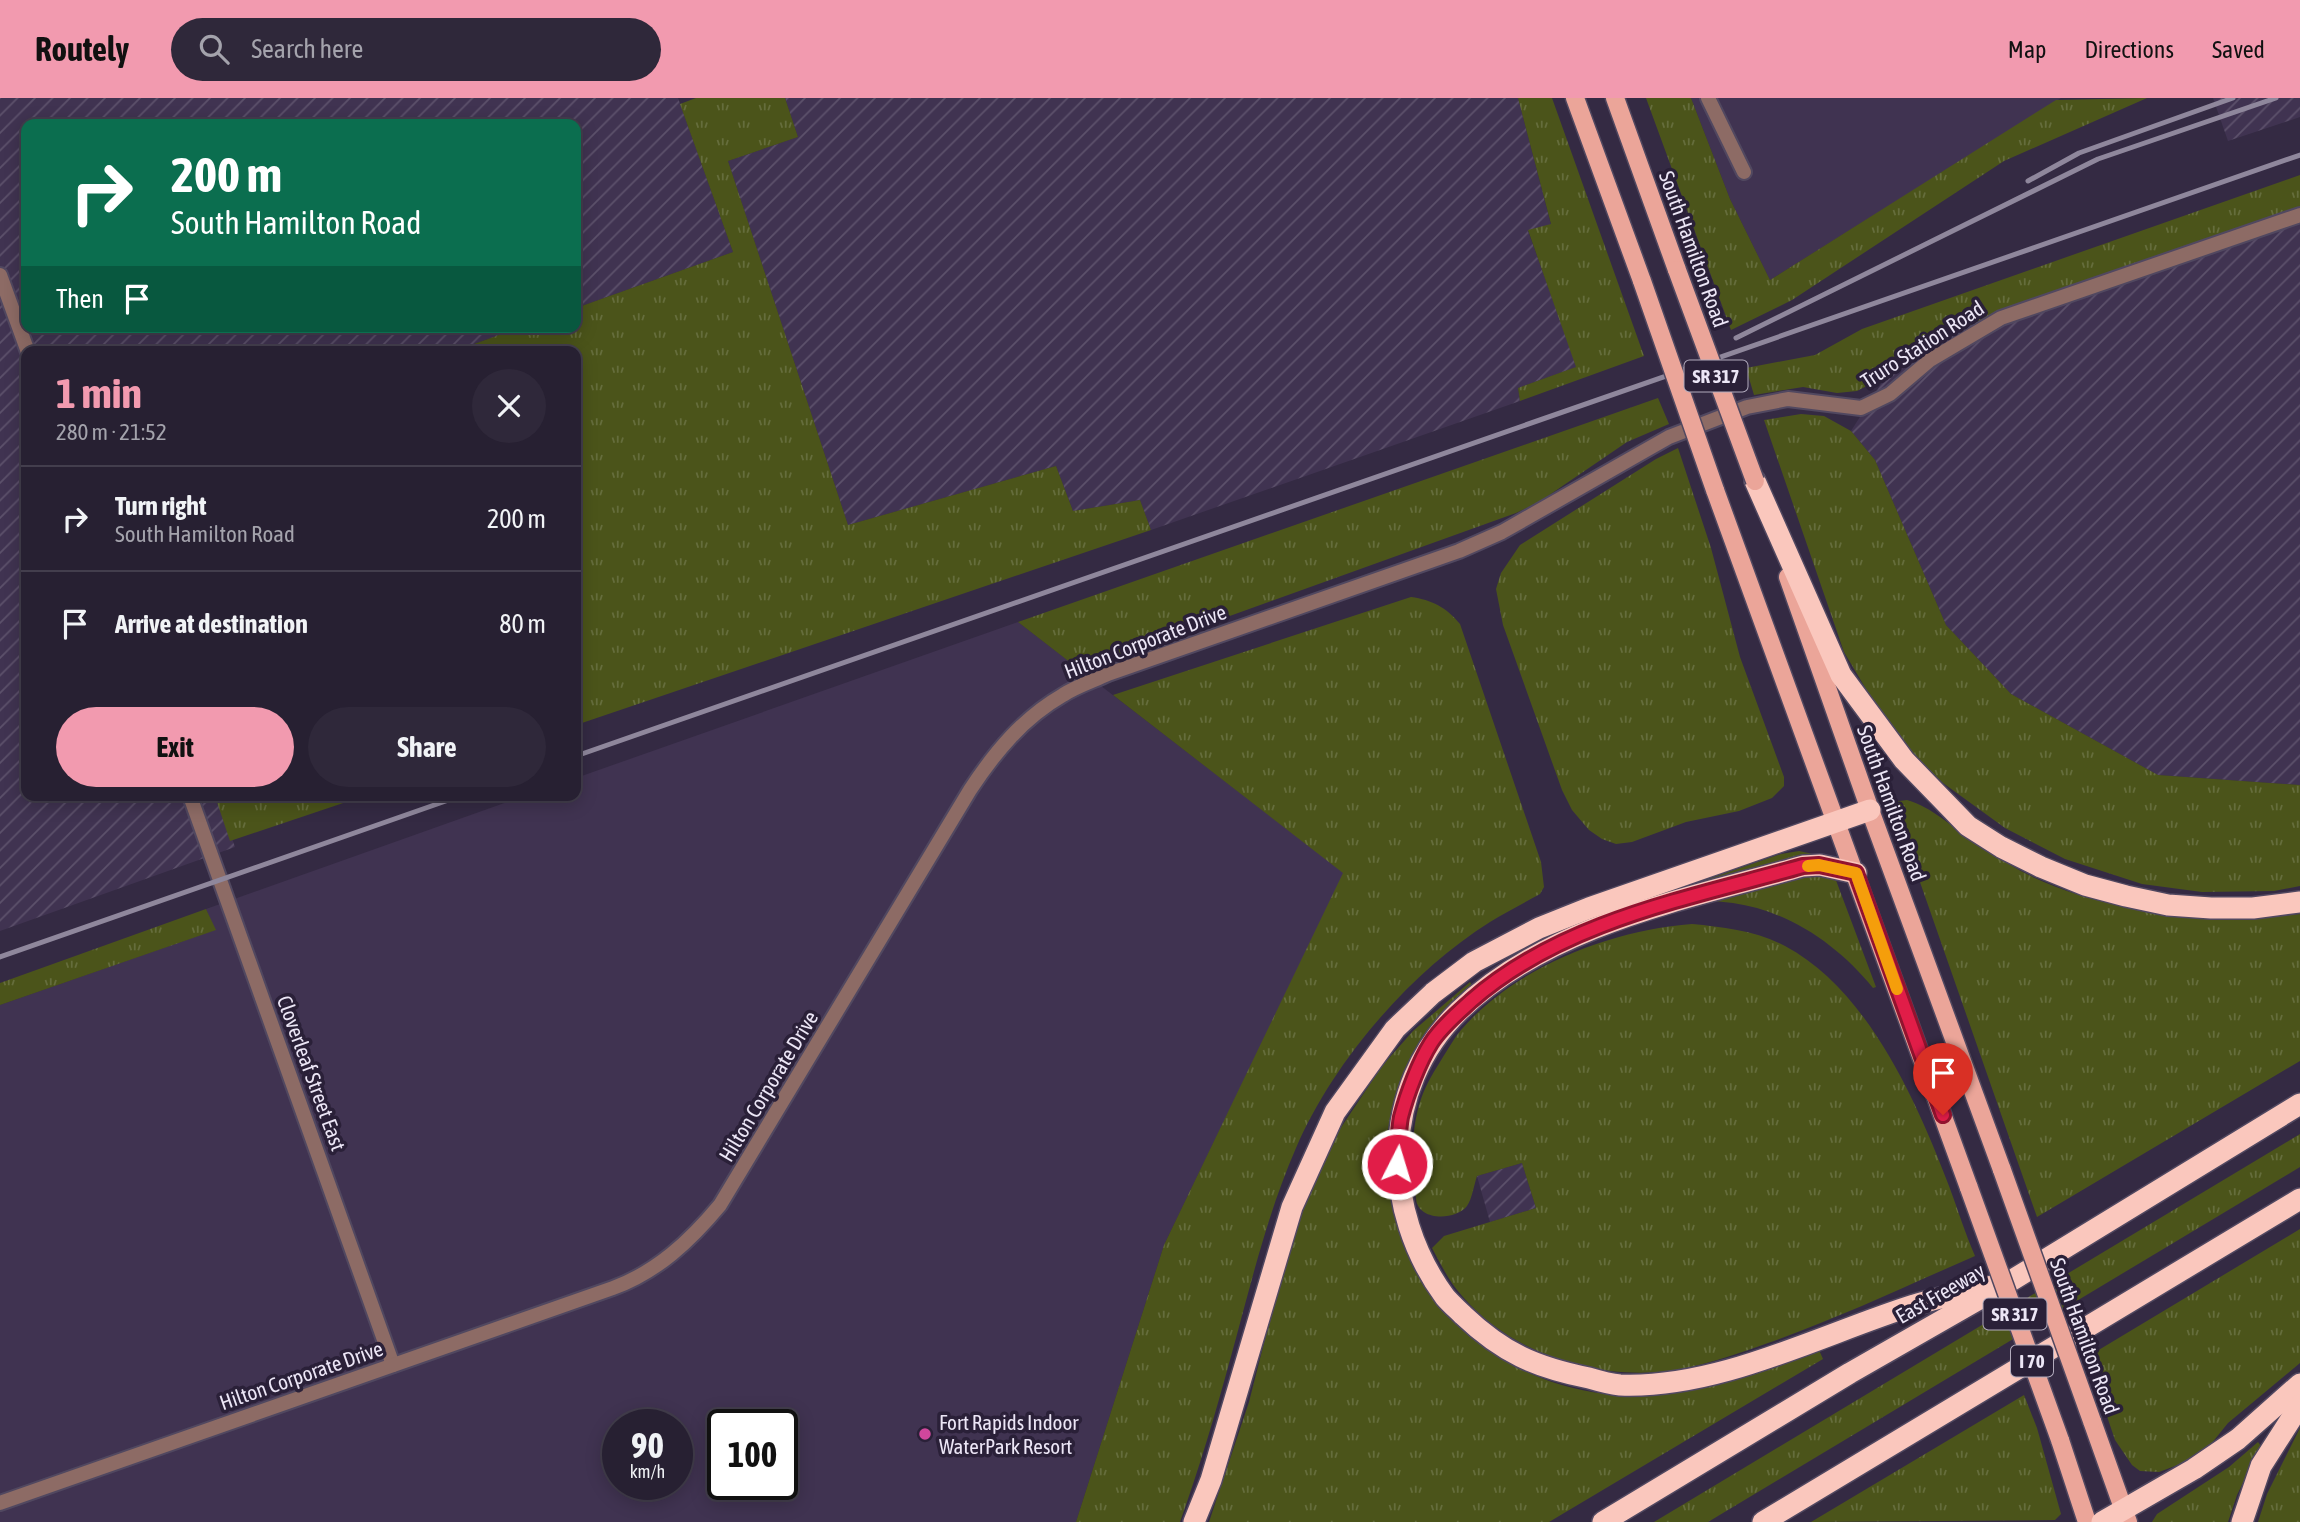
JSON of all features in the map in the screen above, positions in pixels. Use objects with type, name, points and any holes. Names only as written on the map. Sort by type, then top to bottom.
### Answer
[{"type":"highway","points":[[1755,481],[1841,675],[1904,760],[1968,826],[2001,847],[2041,867],[2085,885],[2126,896],[2168,905],[2211,908],[2253,908],[2300,902]]},
{"type":"highway","points":[[1194,1522],[1212,1480],[1292,1208],[1335,1112],[1395,1029],[1433,993],[1474,962],[1539,929],[1589,908],[1870,810]]},
{"type":"highway","points":[[1856,873],[1819,865],[1803,866],[1637,912],[1537,954],[1487,987],[1458,1012],[1431,1043],[1413,1081],[1401,1118],[1397,1164],[1404,1213],[1423,1259],[1445,1298],[1483,1333],[1522,1359],[1570,1375],[1619,1385],[1666,1382],[1714,1374],[1915,1305],[2009,1282]]},
{"type":"highway","name":"East Freeway","points":[[1603,1522],[1850,1373],[2009,1282],[2300,1104]]},
{"type":"highway","name":"I 70","points":[[1763,1522],[2300,1199]]},
{"type":"highway","points":[[2102,1522],[2125,1516],[2194,1469],[2238,1438],[2300,1384]]},
{"type":"highway","points":[[2242,1522],[2261,1466],[2300,1405]]},
{"type":"main road","name":"SR 317","points":[[1575,98],[2060,1440],[2087,1522]]},
{"type":"main road","name":"South Hamilton Road","points":[[1615,98],[1755,481],[1870,810],[2125,1516]]},
{"type":"street","points":[[1708,98],[1744,172]]},
{"type":"street","name":"Truro Station Road","points":[[1459,551],[1502,532],[1669,437],[1748,407],[1788,399],[1861,408],[1890,394],[1930,360],[2001,318],[2300,215]]},
{"type":"street","points":[[0,275],[21,333]]},
{"type":"street","name":"Hilton Corporate Drive","points":[[0,1503],[635,1280],[674,1254],[720,1205],[970,790],[993,755],[1028,719],[1064,694],[1108,674],[1459,551]]},
{"type":"street","name":"Cloverleaf Street East","points":[[192,801],[393,1365]]},
{"type":"shaded area","points":[[0,98],[678,98],[733,252],[581,306],[581,119],[21,119],[21,333],[504,333],[469,346],[21,346],[21,801],[219,801],[235,847],[0,931]]},
{"type":"shaded area","points":[[785,98],[1518,98],[1551,225],[1528,231],[1577,367],[1518,388],[1520,401],[1151,530],[1140,500],[1073,511],[1056,466],[848,525],[728,161],[798,137]]},
{"type":"shaded area","points":[[1691,98],[2061,98],[1770,280],[1730,199]]},
{"type":"shaded area","points":[[2213,98],[2300,98],[2300,117],[2228,141]]},
{"type":"shaded area","points":[[2300,209],[2300,785],[2158,775],[2011,694],[1946,625],[1875,460],[1851,431],[1886,376],[1967,326]]},
{"type":"shaded area","points":[[1018,622],[1344,873],[1164,1245],[1076,1522],[0,1522],[0,1005],[215,930],[206,909],[510,801],[581,801],[581,776]]},
{"type":"shaded area","points":[[1522,1163],[1536,1208],[1490,1222],[1477,1176]]},
{"type":"green space","points":[[696,98],[785,98],[798,137],[728,161],[848,525],[1056,466],[1073,511],[1140,500],[1151,530],[581,723],[581,346],[469,346],[504,333],[581,333],[581,306],[733,252],[680,104]]},
{"type":"green space","points":[[1518,98],[1552,98],[1644,356],[1520,401],[1518,388],[1576,367],[1528,230],[1551,224]]},
{"type":"green space","points":[[1646,98],[1691,98],[1730,199],[1770,280],[2056,100],[2147,98],[2004,161],[1792,300],[1731,330]]},
{"type":"green space","points":[[2300,175],[2300,209],[1967,326],[1857,391],[1837,393],[1803,387],[1754,395],[1746,368],[1815,355],[1862,329]]},
{"type":"green space","points":[[1658,398],[1669,424],[1627,442],[1539,502],[1516,513],[1080,670],[1018,622]]},
{"type":"green space","points":[[1801,414],[1824,416],[1851,431],[1875,460],[1946,625],[2011,694],[2158,775],[2300,785],[2300,886],[2274,891],[2202,892],[2142,884],[2065,859],[2005,828],[1943,783],[1912,755],[1844,652],[1764,420]]},
{"type":"green space","points":[[1678,448],[1711,548],[1740,657],[1784,777],[1784,786],[1772,798],[1739,811],[1686,822],[1632,842],[1616,844],[1589,830],[1572,810],[1562,790],[1503,625],[1496,589],[1501,573],[1520,545],[1656,459]]},
{"type":"green space","points":[[1411,597],[1438,605],[1460,624],[1541,862],[1544,887],[1540,894],[1496,918],[1460,943],[1403,993],[1353,1052],[1312,1116],[1285,1174],[1267,1226],[1213,1421],[1180,1522],[1076,1522],[1164,1245],[1343,873],[1113,695]]},
{"type":"green space","points":[[1907,800],[1933,812],[1979,846],[2019,870],[2083,896],[2156,912],[2194,916],[2266,917],[2300,914],[2300,1061],[2037,1217],[1892,802]]},
{"type":"green space","points":[[217,801],[349,801],[230,841]]},
{"type":"green space","points":[[1799,851],[1820,857],[1834,875],[1876,987],[1873,988],[1828,944],[1793,922],[1774,914],[1733,903],[1647,900],[1781,854]]},
{"type":"green space","points":[[206,909],[216,930],[0,1005],[0,983]]},
{"type":"green space","points":[[1692,924],[1740,930],[1774,941],[1815,966],[1841,990],[1865,1019],[1905,1085],[1936,1153],[1975,1256],[1821,1323],[1704,1364],[1653,1372],[1623,1372],[1563,1361],[1508,1336],[1484,1318],[1458,1292],[1432,1248],[1444,1236],[1536,1208],[1522,1163],[1477,1176],[1469,1203],[1461,1211],[1446,1216],[1430,1215],[1418,1206],[1416,1199],[1413,1161],[1417,1111],[1425,1088],[1458,1033],[1508,988],[1536,970],[1598,944],[1629,934]]},
{"type":"green space","points":[[1470,982],[1472,985],[1449,1009],[1411,1063],[1391,1118],[1388,1156],[1391,1193],[1401,1230],[1415,1265],[1435,1297],[1459,1325],[1487,1349],[1519,1368],[1554,1383],[1592,1392],[1621,1395],[1679,1391],[1707,1385],[1819,1350],[1823,1359],[1549,1522],[1209,1522],[1249,1402],[1290,1241],[1334,1138],[1382,1066],[1413,1031]]},
{"type":"green space","points":[[2300,1134],[2300,1167],[1708,1522],[1654,1522]]},
{"type":"green space","points":[[2300,1229],[2300,1363],[2228,1423],[2211,1444],[2191,1460],[2159,1472],[2140,1471],[2132,1465],[2115,1440],[2087,1357]]},
{"type":"green space","points":[[2024,1395],[2037,1428],[2061,1514],[2055,1520],[1811,1522]]},
{"type":"green space","points":[[2300,1428],[2300,1522],[2258,1522],[2267,1494]]},
{"type":"green space","points":[[2258,1442],[2261,1446],[2237,1495],[2228,1522],[2152,1522],[2157,1514],[2229,1467]]},
{"type":"railway","points":[[2028,181],[2079,153],[2233,98]]},
{"type":"railway","points":[[1736,338],[2098,159],[2276,98]]},
{"type":"railway","points":[[581,754],[2300,155]]},
{"type":"railway","points":[[0,957],[446,801]]},
{"type":"slow traffic","points":[[1808,866],[1819,865],[1856,873],[1897,989]]},
{"type":"place","name":"Fort Rapids Indoor WaterPark Resort","points":[[925,1434]]},
{"type":"route","points":[[1397,1164],[1401,1118],[1413,1081],[1431,1043],[1458,1012],[1487,987],[1537,954],[1637,912],[1803,866],[1819,865],[1856,873],[1943,1115]]}]
